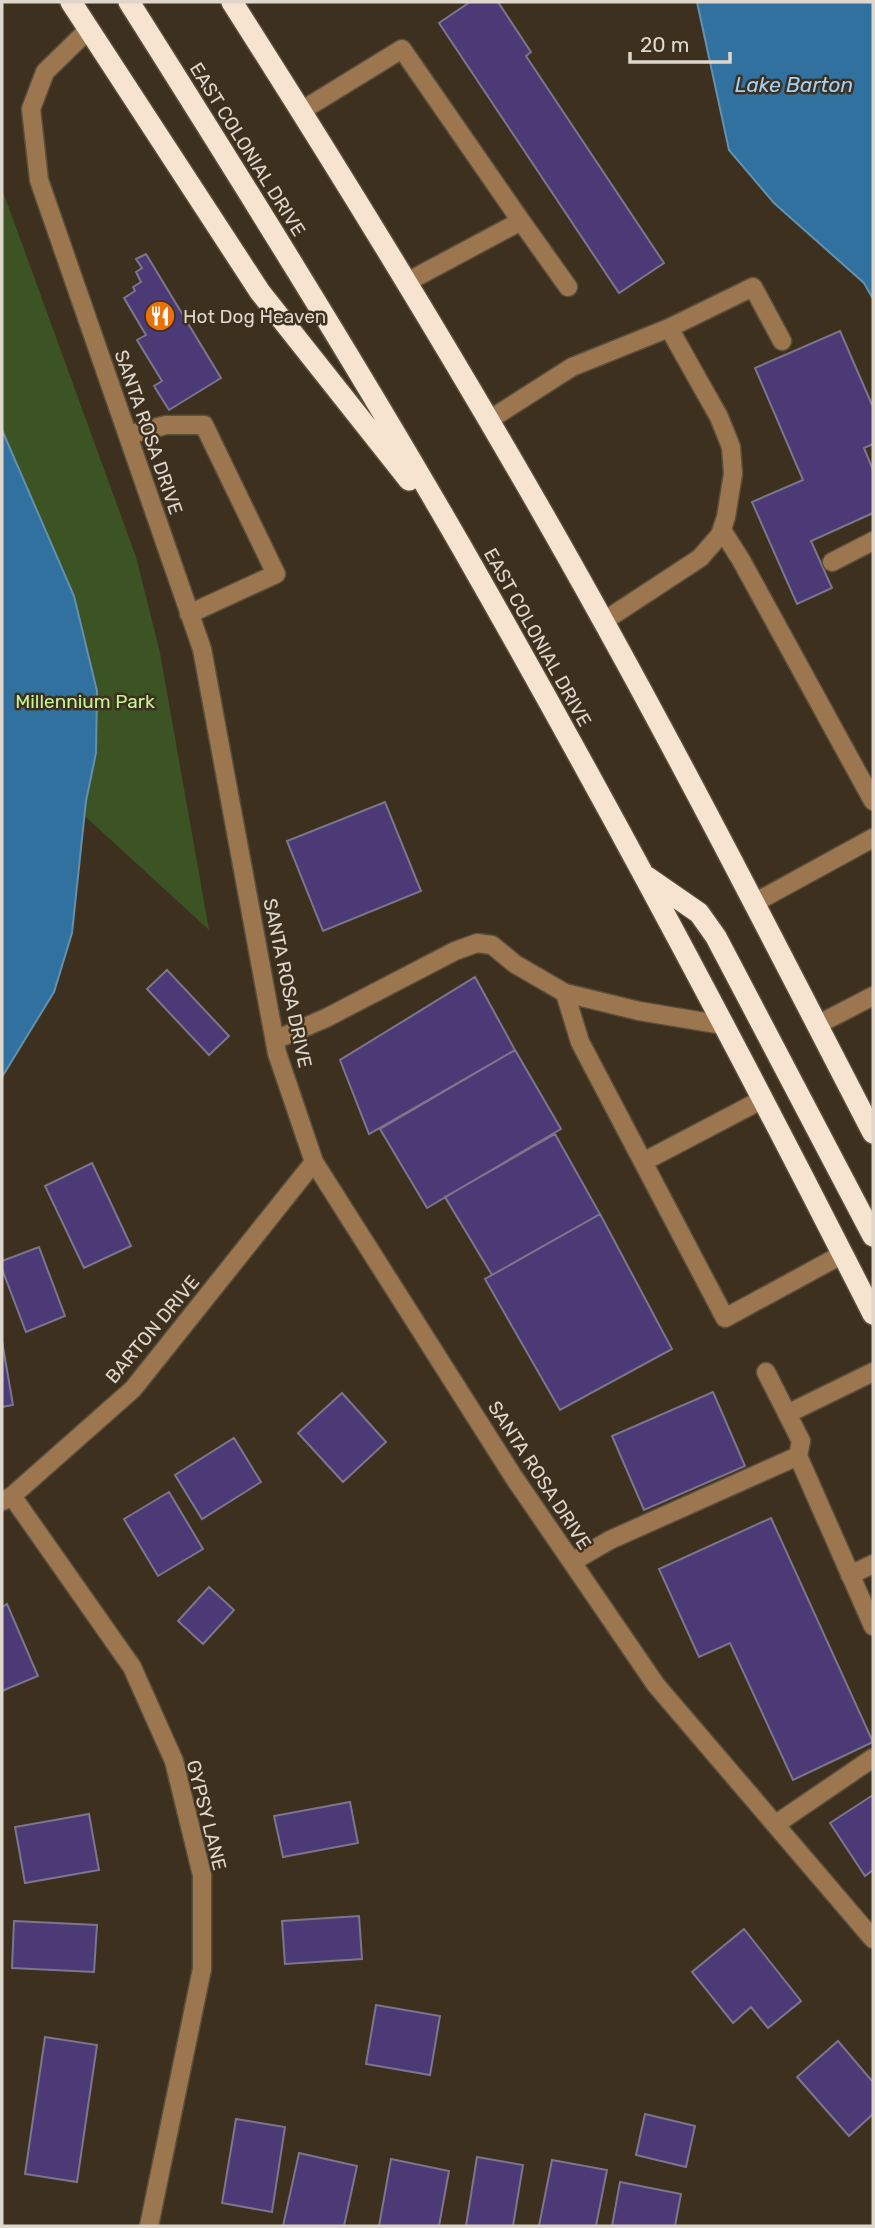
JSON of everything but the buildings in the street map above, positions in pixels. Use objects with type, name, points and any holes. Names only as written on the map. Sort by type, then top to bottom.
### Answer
[{"type":"highway","points":[[71,2],[260,292],[460,545]]},
{"type":"highway","name":"EAST COLONIAL DRIVE","points":[[129,2],[277,236],[460,545],[643,874],[763,1099],[873,1314]]},
{"type":"highway","points":[[234,2],[407,282],[604,621],[873,1133]]},
{"type":"highway","points":[[643,874],[699,913],[716,937],[873,1236]]},
{"type":"street","name":"SANTA ROSA DRIVE","points":[[89,29],[46,72],[31,109],[39,180],[202,649],[275,1040],[313,1162],[513,1476],[656,1685],[873,1938]]},
{"type":"street","points":[[301,111],[402,49],[568,287]]},
{"type":"street","points":[[407,282],[521,221]]},
{"type":"street","points":[[489,420],[572,367],[669,328],[753,288],[782,341]]},
{"type":"street","points":[[604,621],[700,558],[712,546],[726,517],[733,474],[731,447],[719,417],[669,328]]},
{"type":"street","points":[[128,435],[166,425],[204,425],[276,574],[189,614]]},
{"type":"street","points":[[722,530],[873,801]]},
{"type":"street","points":[[832,562],[873,541]]},
{"type":"street","points":[[754,903],[873,838]]},
{"type":"street","points":[[275,1040],[326,1018],[455,951],[477,943],[492,945],[515,964],[565,993],[639,1011],[723,1024]]},
{"type":"street","points":[[565,993],[580,1042],[725,1318],[843,1254]]},
{"type":"street","points":[[817,1025],[873,996]]},
{"type":"street","points":[[643,1162],[763,1099]]},
{"type":"street","name":"BARTON DRIVE","points":[[7,1499],[133,1390],[313,1162]]},
{"type":"street","points":[[766,1372],[801,1441],[798,1456],[873,1626]]},
{"type":"street","points":[[787,1414],[873,1372]]},
{"type":"street","points":[[572,1562],[610,1540],[798,1456]]},
{"type":"street","name":"GYPSY LANE","points":[[7,1499],[132,1667],[174,1761],[202,1875],[202,1969],[149,2226]]},
{"type":"street","points":[[850,1575],[873,1564]]},
{"type":"street","points":[[776,1824],[873,1758]]},
{"type":"green space","name":"Millennium Park","points":[[2,189],[136,557],[160,653],[209,930],[2,740]]},
{"type":"water","name":"Lake Barton","points":[[697,2],[873,2],[873,299],[864,283],[774,203],[729,150]]},
{"type":"water","points":[[2,430],[74,596],[97,691],[96,753],[86,801],[72,933],[54,992],[2,1077]]},
{"type":"place","name":"Hot Dog Heaven","points":[[160,316]]}]
